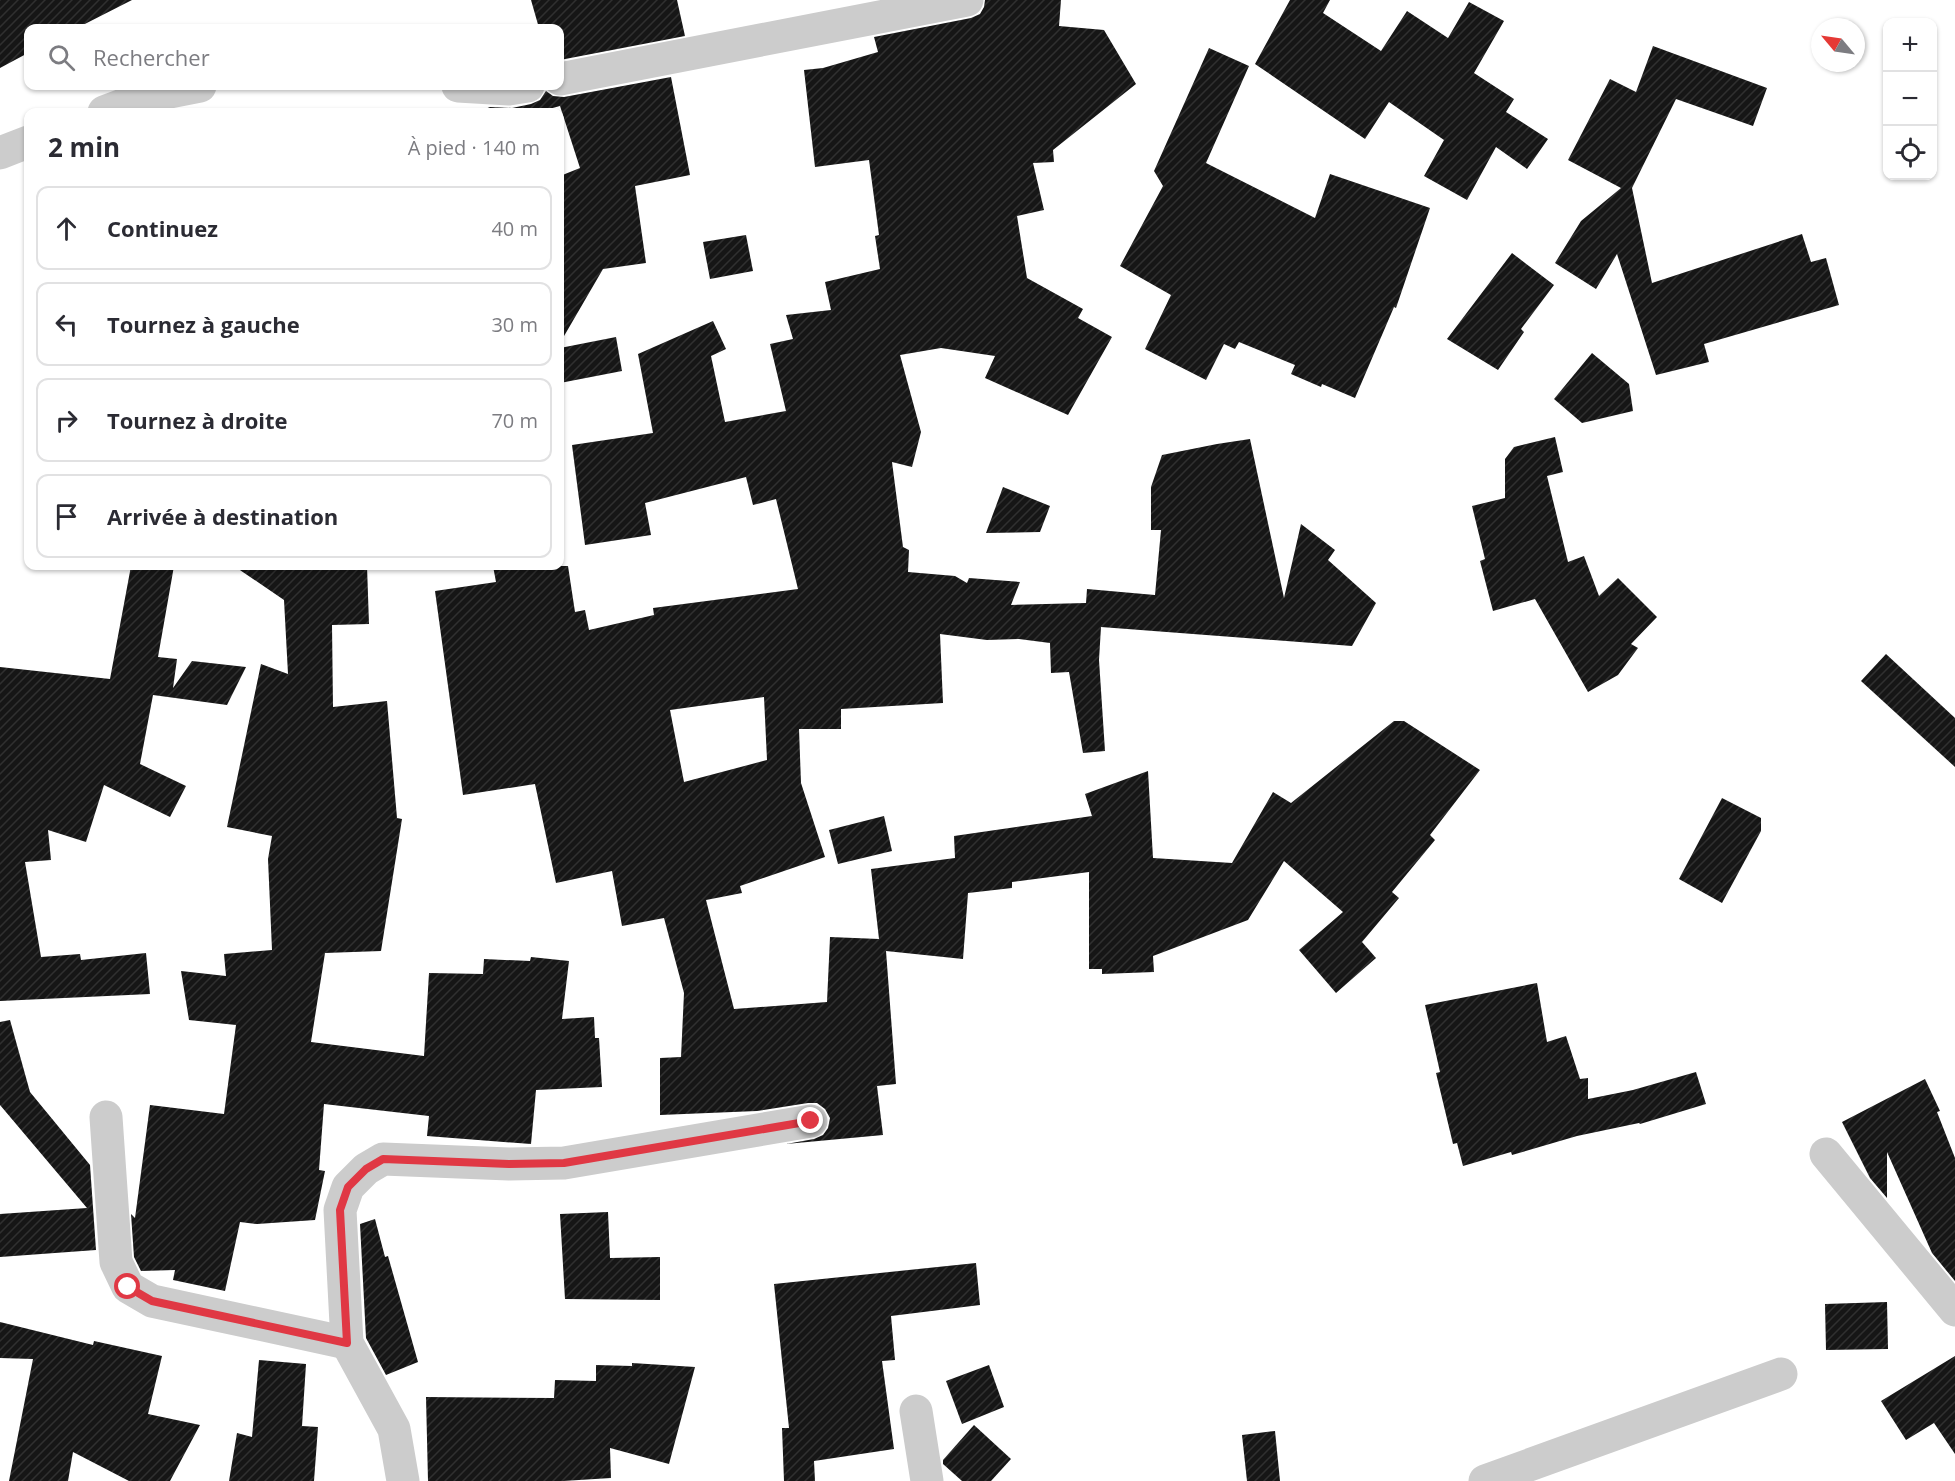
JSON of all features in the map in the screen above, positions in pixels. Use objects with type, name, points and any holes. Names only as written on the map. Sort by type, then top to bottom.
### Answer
[{"type":"street","points":[[564,78],[967,0]]},
{"type":"street","points":[[115,108],[144,97],[180,90]]},
{"type":"street","points":[[0,153],[24,144]]},
{"type":"street","points":[[106,1116],[116,1262],[128,1287],[152,1301],[347,1343]]},
{"type":"street","points":[[403,1481],[394,1429],[347,1343],[340,1210],[348,1187],[366,1169],[383,1159],[509,1164],[564,1163],[811,1121]]},
{"type":"street","points":[[1826,1154],[1955,1310]]},
{"type":"street","points":[[1485,1481],[1781,1374]]},
{"type":"street","points":[[916,1411],[927,1481]]},
{"type":"building","points":[[0,0],[132,0],[85,24],[24,24],[24,55],[0,68]]},
{"type":"building","points":[[531,0],[677,0],[685,36],[564,59],[564,24],[538,24]]},
{"type":"building","points":[[985,0],[1061,0],[1059,26],[1104,30],[1136,84],[1053,150],[1054,162],[1033,163],[1044,210],[1017,216],[1027,278],[1083,309],[1078,318],[1112,337],[1068,415],[985,378],[995,356],[941,348],[900,355],[921,432],[912,467],[892,462],[903,547],[909,550],[908,572],[955,576],[967,583],[969,578],[1020,582],[1011,605],[1086,603],[1087,589],[1155,595],[1161,530],[1151,530],[1151,487],[1162,455],[1250,439],[1284,598],[1301,524],[1335,550],[1328,560],[1376,603],[1352,646],[1101,627],[1099,660],[1105,751],[1083,753],[1069,672],[1051,673],[1050,643],[1019,639],[987,640],[940,634],[943,703],[841,709],[841,729],[799,729],[801,783],[825,857],[740,886],[742,893],[706,900],[734,1009],[827,1002],[830,937],[879,939],[871,869],[955,858],[954,836],[1092,816],[1085,794],[1148,771],[1153,858],[1232,863],[1273,792],[1291,803],[1394,721],[1404,721],[1480,770],[1430,835],[1435,840],[1392,892],[1399,898],[1362,942],[1376,958],[1336,993],[1299,950],[1343,912],[1284,861],[1248,920],[1153,956],[1154,972],[1102,974],[1102,969],[1089,969],[1089,872],[1012,882],[1012,888],[968,893],[963,959],[886,951],[896,1084],[877,1086],[883,1135],[786,1144],[823,1135],[828,1128],[830,1118],[825,1109],[817,1103],[757,1111],[660,1115],[660,1058],[681,1057],[684,993],[664,918],[622,926],[612,871],[556,883],[535,784],[463,795],[435,591],[496,582],[494,570],[564,570],[564,566],[568,566],[575,612],[585,610],[589,630],[654,615],[653,608],[798,589],[776,499],[753,505],[746,477],[645,503],[651,535],[585,545],[572,445],[653,433],[638,354],[713,321],[726,349],[711,356],[725,422],[786,411],[770,344],[793,339],[786,315],[831,310],[825,282],[880,269],[875,236],[879,235],[869,160],[815,167],[804,70],[823,68],[878,52],[874,37],[971,18],[980,14]],"holes":[[[764,697],[767,760],[684,782],[670,710]]]},
{"type":"building","points":[[1290,0],[1330,0],[1323,13],[1381,51],[1407,11],[1448,38],[1469,2],[1504,21],[1474,73],[1514,99],[1506,112],[1548,139],[1527,169],[1496,147],[1467,200],[1424,176],[1444,140],[1389,102],[1365,139],[1255,64]]},
{"type":"building","points":[[1653,46],[1767,88],[1753,126],[1676,99],[1632,188],[1652,283],[1802,234],[1811,262],[1826,258],[1839,305],[1704,344],[1709,362],[1656,375],[1617,254],[1596,289],[1555,263],[1581,221],[1621,188],[1568,160],[1610,79],[1636,92]]},
{"type":"building","points":[[1209,48],[1249,66],[1206,163],[1315,218],[1330,174],[1430,208],[1396,308],[1394,307],[1355,398],[1291,374],[1295,365],[1239,342],[1235,349],[1224,344],[1206,380],[1145,349],[1171,295],[1120,266],[1163,186],[1154,171]]},
{"type":"building","points":[[671,77],[690,175],[635,186],[646,263],[603,269],[564,336],[564,174],[580,168],[564,118],[564,108],[560,106],[512,108],[540,100],[546,91],[553,96],[564,97]]},
{"type":"building","points":[[746,235],[753,271],[710,279],[703,242]]},
{"type":"building","points":[[1512,253],[1554,285],[1521,329],[1524,332],[1498,370],[1447,339]]},
{"type":"building","points":[[616,337],[622,371],[564,382],[564,347]]},
{"type":"building","points":[[1592,353],[1629,384],[1633,411],[1582,423],[1554,399]]},
{"type":"building","points":[[1555,437],[1563,472],[1547,476],[1568,562],[1584,556],[1599,596],[1618,578],[1657,617],[1631,644],[1638,648],[1618,675],[1588,692],[1535,599],[1493,611],[1480,561],[1485,559],[1472,506],[1505,498],[1505,459],[1514,447]]},
{"type":"building","points":[[1003,487],[1050,506],[1040,532],[986,533]]},
{"type":"building","points":[[130,570],[173,570],[158,657],[177,659],[173,688],[192,661],[246,667],[227,705],[153,695],[140,764],[186,786],[170,817],[104,785],[86,842],[48,830],[51,860],[25,862],[41,957],[80,954],[81,960],[146,953],[150,994],[0,1001],[0,667],[110,679]]},
{"type":"building","points":[[240,570],[367,570],[369,624],[332,625],[333,707],[387,701],[397,818],[402,819],[381,951],[325,953],[311,1042],[424,1056],[429,973],[483,974],[484,959],[530,961],[531,957],[569,961],[562,1019],[594,1017],[595,1038],[599,1038],[602,1087],[536,1090],[531,1144],[427,1136],[429,1116],[324,1104],[319,1170],[325,1171],[315,1220],[257,1224],[240,1222],[225,1291],[173,1280],[175,1270],[141,1271],[134,1257],[131,1214],[135,1218],[150,1105],[224,1114],[236,1025],[189,1020],[181,971],[226,976],[224,954],[272,950],[268,859],[272,836],[227,827],[261,664],[288,674],[284,600]]},
{"type":"building","points":[[1886,654],[1955,718],[1955,767],[1861,681]]},
{"type":"building","points":[[1722,798],[1761,818],[1761,831],[1722,903],[1679,879]]},
{"type":"building","points":[[884,816],[892,851],[838,864],[829,830]]},
{"type":"building","points":[[1537,983],[1547,1042],[1566,1036],[1580,1079],[1588,1078],[1588,1099],[1633,1090],[1696,1072],[1706,1104],[1640,1124],[1577,1136],[1512,1155],[1511,1152],[1463,1166],[1457,1143],[1453,1144],[1436,1073],[1440,1072],[1425,1005]]},
{"type":"building","points":[[10,1020],[30,1092],[90,1165],[96,1250],[0,1257],[0,1214],[87,1208],[0,1105],[0,1022]]},
{"type":"building","points":[[1925,1079],[1940,1111],[1937,1112],[1955,1158],[1955,1281],[1932,1253],[1887,1152],[1887,1198],[1870,1178],[1842,1122]]},
{"type":"building","points":[[608,1212],[610,1258],[660,1257],[660,1300],[565,1299],[560,1214]]},
{"type":"building","points":[[375,1219],[418,1362],[386,1375],[366,1338],[360,1224]]},
{"type":"building","points":[[976,1263],[980,1305],[891,1316],[895,1360],[882,1361],[894,1449],[814,1461],[815,1481],[784,1481],[782,1428],[789,1428],[774,1284]]},
{"type":"building","points":[[1887,1302],[1888,1349],[1826,1350],[1825,1304]]},
{"type":"building","points":[[0,1322],[93,1345],[94,1341],[162,1356],[148,1414],[200,1425],[170,1481],[129,1481],[73,1452],[68,1481],[9,1481],[33,1359],[0,1358]]},
{"type":"building","points":[[1955,1356],[1955,1454],[1934,1423],[1906,1440],[1881,1401]]},
{"type":"building","points":[[259,1360],[306,1364],[302,1426],[318,1427],[314,1481],[229,1481],[237,1433],[252,1437]]},
{"type":"building","points":[[632,1363],[695,1367],[669,1464],[610,1448],[611,1478],[563,1481],[428,1481],[426,1397],[554,1398],[555,1380],[596,1381],[596,1365],[632,1366]]},
{"type":"building","points":[[989,1365],[1004,1407],[962,1424],[946,1381]]},
{"type":"building","points":[[974,1425],[1011,1459],[991,1481],[962,1481],[943,1464],[943,1460]]},
{"type":"building","points":[[1275,1431],[1280,1481],[1247,1481],[1242,1435]]},
{"type":"route","points":[[128,1287],[152,1301],[347,1343],[340,1210],[348,1187],[366,1169],[383,1159],[509,1164],[564,1163],[811,1121]]}]
